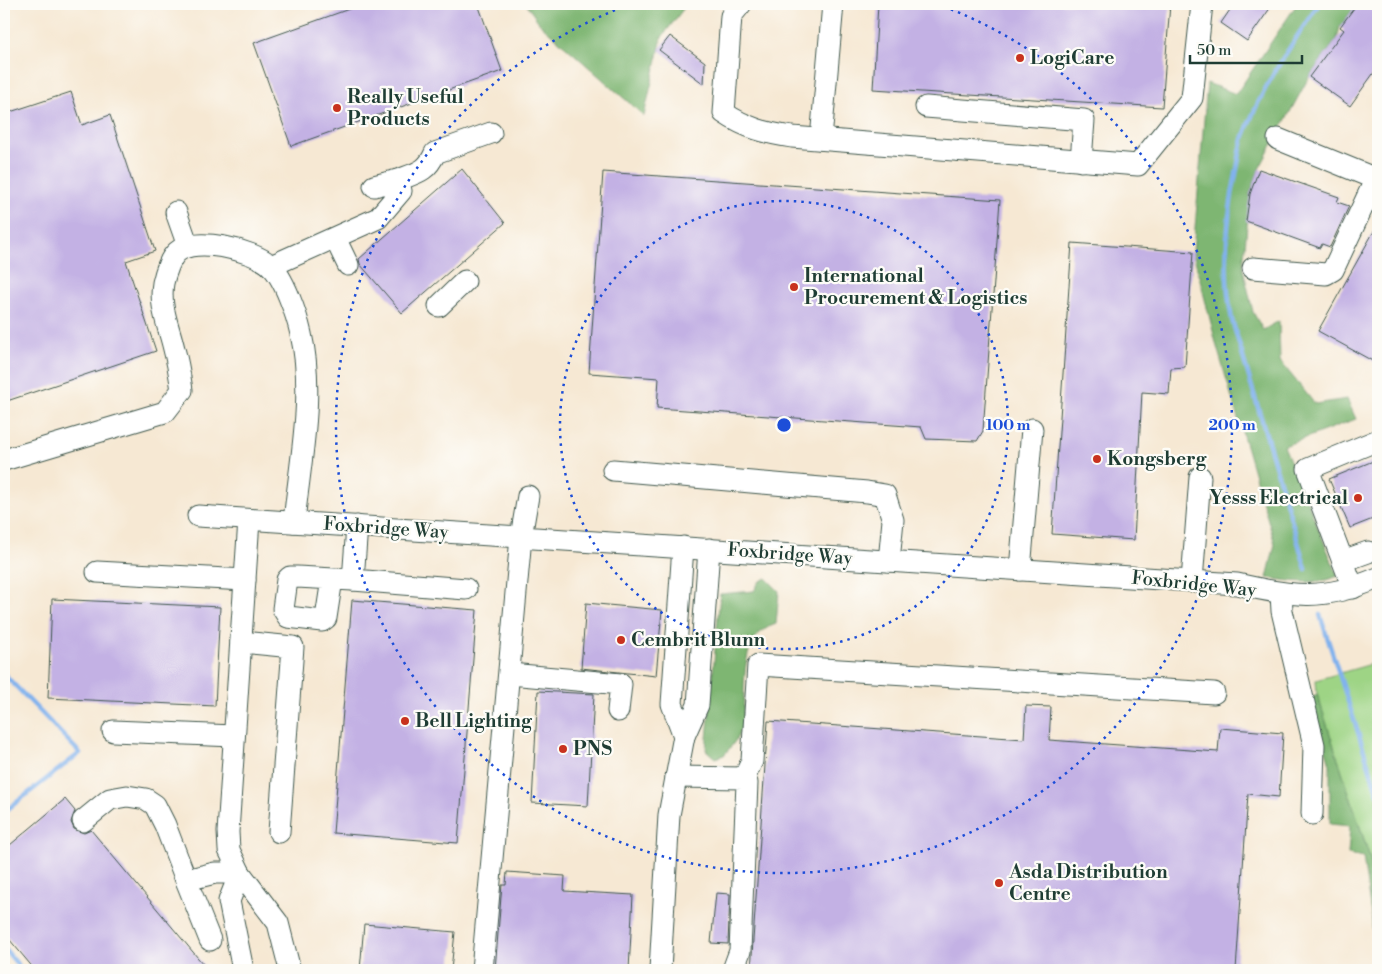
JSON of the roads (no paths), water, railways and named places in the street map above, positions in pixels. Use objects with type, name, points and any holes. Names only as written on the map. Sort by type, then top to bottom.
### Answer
[{"type":"street","points":[[742,4],[731,16],[724,113],[741,124],[763,133],[1138,165],[1192,98],[1202,4]]},
{"type":"street","points":[[821,139],[833,4]]},
{"type":"street","points":[[926,107],[1084,120],[1081,161]]},
{"type":"street","points":[[374,186],[419,172],[430,165],[435,153],[491,133]]},
{"type":"street","points":[[1254,268],[1326,274],[1332,270],[1377,177],[1278,139]]},
{"type":"street","points":[[271,266],[378,218],[401,191],[398,180]]},
{"type":"street","points":[[176,212],[188,246]]},
{"type":"street","points":[[335,238],[348,265]]},
{"type":"street","points":[[4,460],[165,412],[182,390],[161,302],[163,282],[176,252],[188,246],[214,246],[241,250],[257,256],[271,266],[290,301],[301,333],[305,359],[305,417],[294,522]]},
{"type":"street","points":[[439,306],[465,281]]},
{"type":"street","points":[[1020,570],[1032,429]]},
{"type":"street","points":[[1353,588],[1308,469],[1378,440]]},
{"type":"street","points":[[614,470],[868,492],[885,496],[893,520],[889,561]]},
{"type":"street","points":[[1192,581],[1200,477]]},
{"type":"street","points":[[482,970],[521,537],[528,496]]},
{"type":"street","name":"Foxbridge Way","points":[[198,516],[1237,584],[1281,594],[1309,596],[1353,588],[1378,578]]},
{"type":"street","points":[[249,520],[228,832],[229,850],[240,873],[278,923],[290,970]]},
{"type":"street","points":[[353,580],[358,526]]},
{"type":"street","points":[[683,547],[672,704],[684,736]]},
{"type":"street","points":[[660,970],[669,815],[684,736],[698,705],[709,549]]},
{"type":"street","points":[[1343,561],[1368,552]]},
{"type":"street","points":[[97,572],[245,580]]},
{"type":"street","points":[[332,579],[466,589]]},
{"type":"street","points":[[1281,594],[1282,611],[1314,745],[1312,814]]},
{"type":"street","points":[[241,642],[293,647],[279,832]]},
{"type":"street","points":[[733,970],[740,951],[748,791],[744,778],[752,761],[758,665],[1214,693]]},
{"type":"street","points":[[510,674],[621,684],[618,711]]},
{"type":"street","points":[[113,731],[234,736]]},
{"type":"street","points":[[676,777],[744,778]]},
{"type":"street","points":[[83,821],[110,798],[127,796],[146,799],[155,805],[165,825],[210,940]]},
{"type":"street","points":[[186,880],[216,873],[240,873]]},
{"type":"street","points":[[240,873],[229,901],[242,965]]},
{"type":"waterway","points":[[1306,569],[1232,320],[1226,263],[1230,207],[1244,136],[1268,84],[1287,51],[1319,4]]},
{"type":"waterway","points":[[1320,615],[1378,794]]},
{"type":"waterway","points":[[4,674],[80,753],[4,812]]},
{"type":"waterway","points":[[4,948],[22,970]]},
{"type":"place","name":"LogiCare","points":[[1020,58]]},
{"type":"place","name":"Really Useful Products","points":[[337,108]]},
{"type":"place","name":"International Procurement & Logistics","points":[[794,287]]},
{"type":"place","name":"Kongsberg","points":[[1097,459]]},
{"type":"place","name":"Yesss Electrical","points":[[1358,498]]},
{"type":"place","name":"Cembrit Blunn","points":[[621,640]]},
{"type":"place","name":"Bell Lighting","points":[[405,721]]},
{"type":"place","name":"PNS","points":[[563,749]]},
{"type":"place","name":"Asda Distribution Centre","points":[[999,883]]}]
